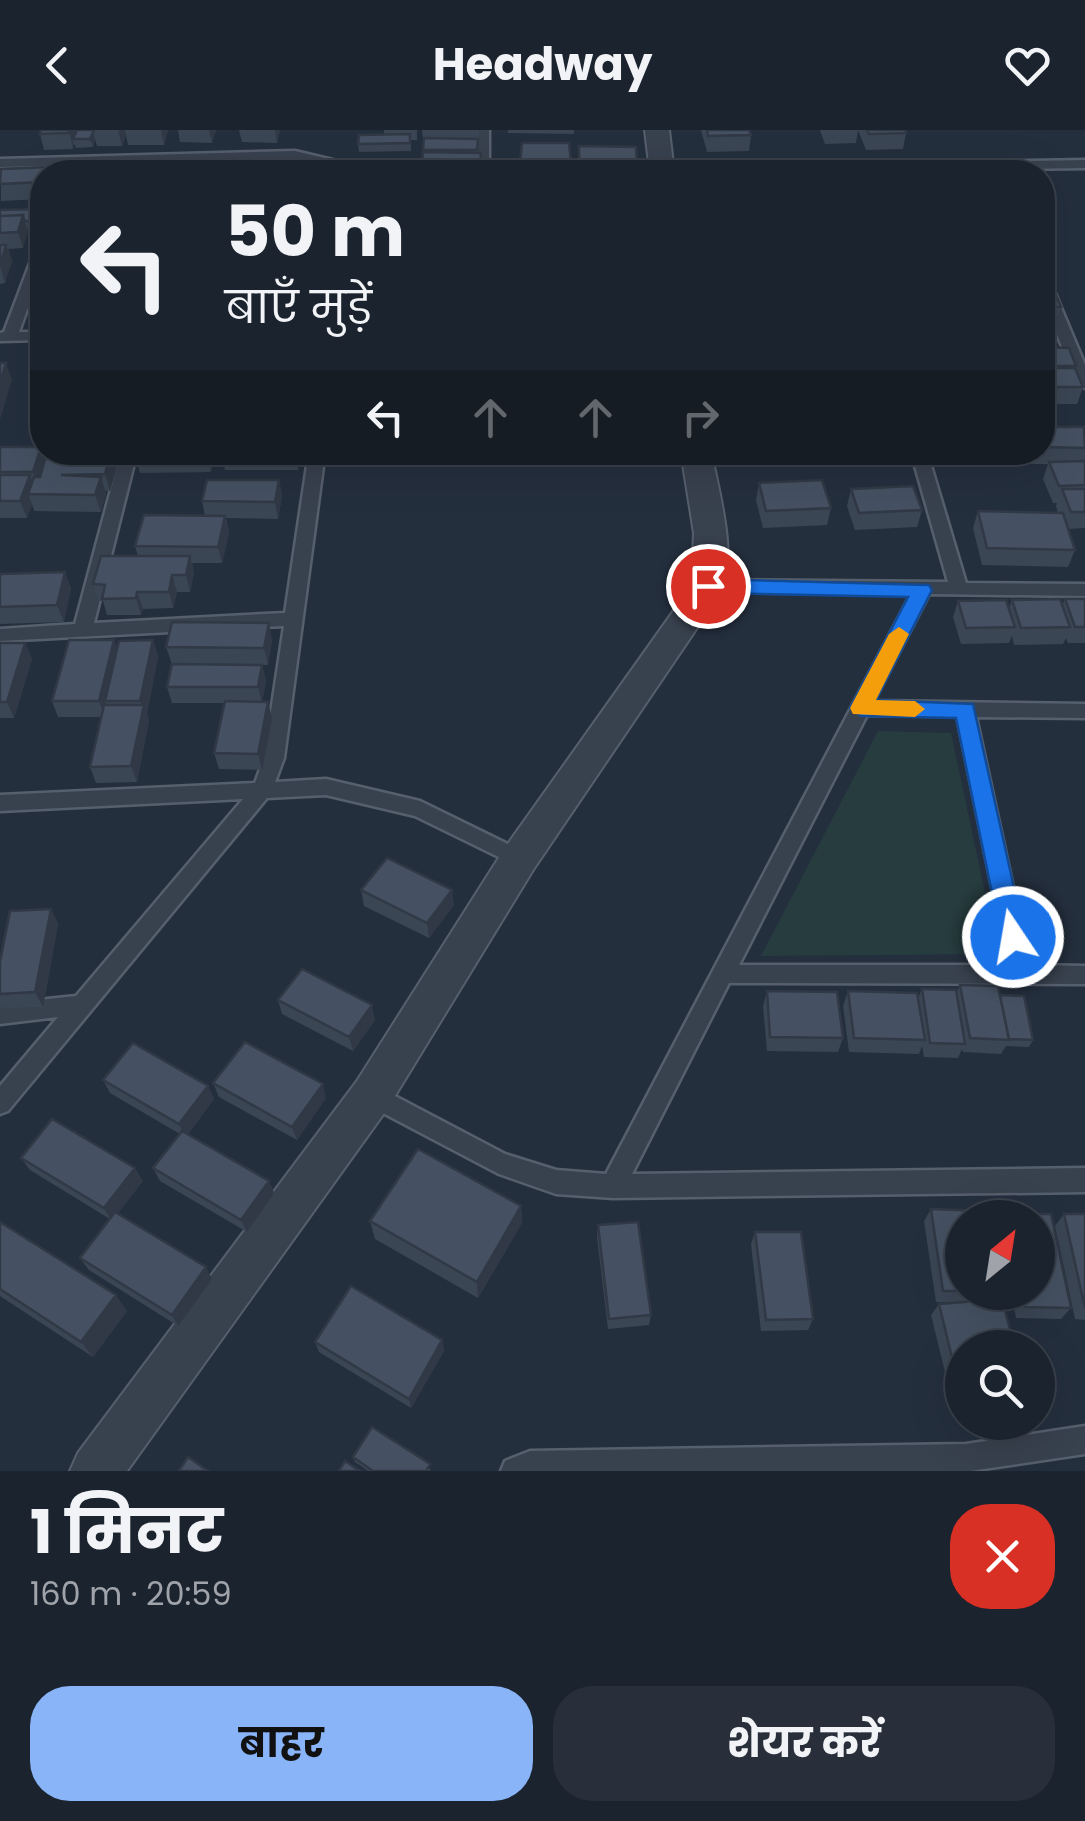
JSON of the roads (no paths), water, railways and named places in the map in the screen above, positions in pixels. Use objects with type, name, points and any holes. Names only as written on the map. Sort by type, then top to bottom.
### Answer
[{"type":"street","points":[[657,130],[661,160]]},
{"type":"street","points":[[96,1471],[372,1095],[519,858],[708,586],[710,534],[698,465]]},
{"type":"lane","points":[[483,130],[483,160]]},
{"type":"lane","points":[[193,160],[295,154],[322,160]]},
{"type":"lane","points":[[0,163],[30,165]]},
{"type":"lane","points":[[1055,166],[1085,164]]},
{"type":"lane","points":[[30,278],[5,337],[30,336]]},
{"type":"lane","points":[[1055,311],[1085,383]]},
{"type":"lane","points":[[1066,338],[1085,338]]},
{"type":"lane","points":[[83,630],[125,465]]},
{"type":"lane","points":[[0,1103],[262,790],[274,758],[315,465]]},
{"type":"lane","points":[[924,465],[958,590]]},
{"type":"lane","points":[[708,586],[1085,590]]},
{"type":"lane","points":[[613,1186],[922,590]]},
{"type":"lane","points":[[0,634],[293,619]]},
{"type":"lane","points":[[861,708],[1085,712]]},
{"type":"lane","points":[[965,710],[1022,975]]},
{"type":"lane","points":[[0,802],[326,787],[420,809],[519,858]]},
{"type":"lane","points":[[723,974],[1085,975]]},
{"type":"lane","points":[[0,1014],[81,1005]]},
{"type":"lane","points":[[372,1095],[499,1163],[556,1182],[613,1186],[1085,1180]]},
{"type":"lane","points":[[514,1471],[530,1465],[967,1464],[1085,1440]]}]
